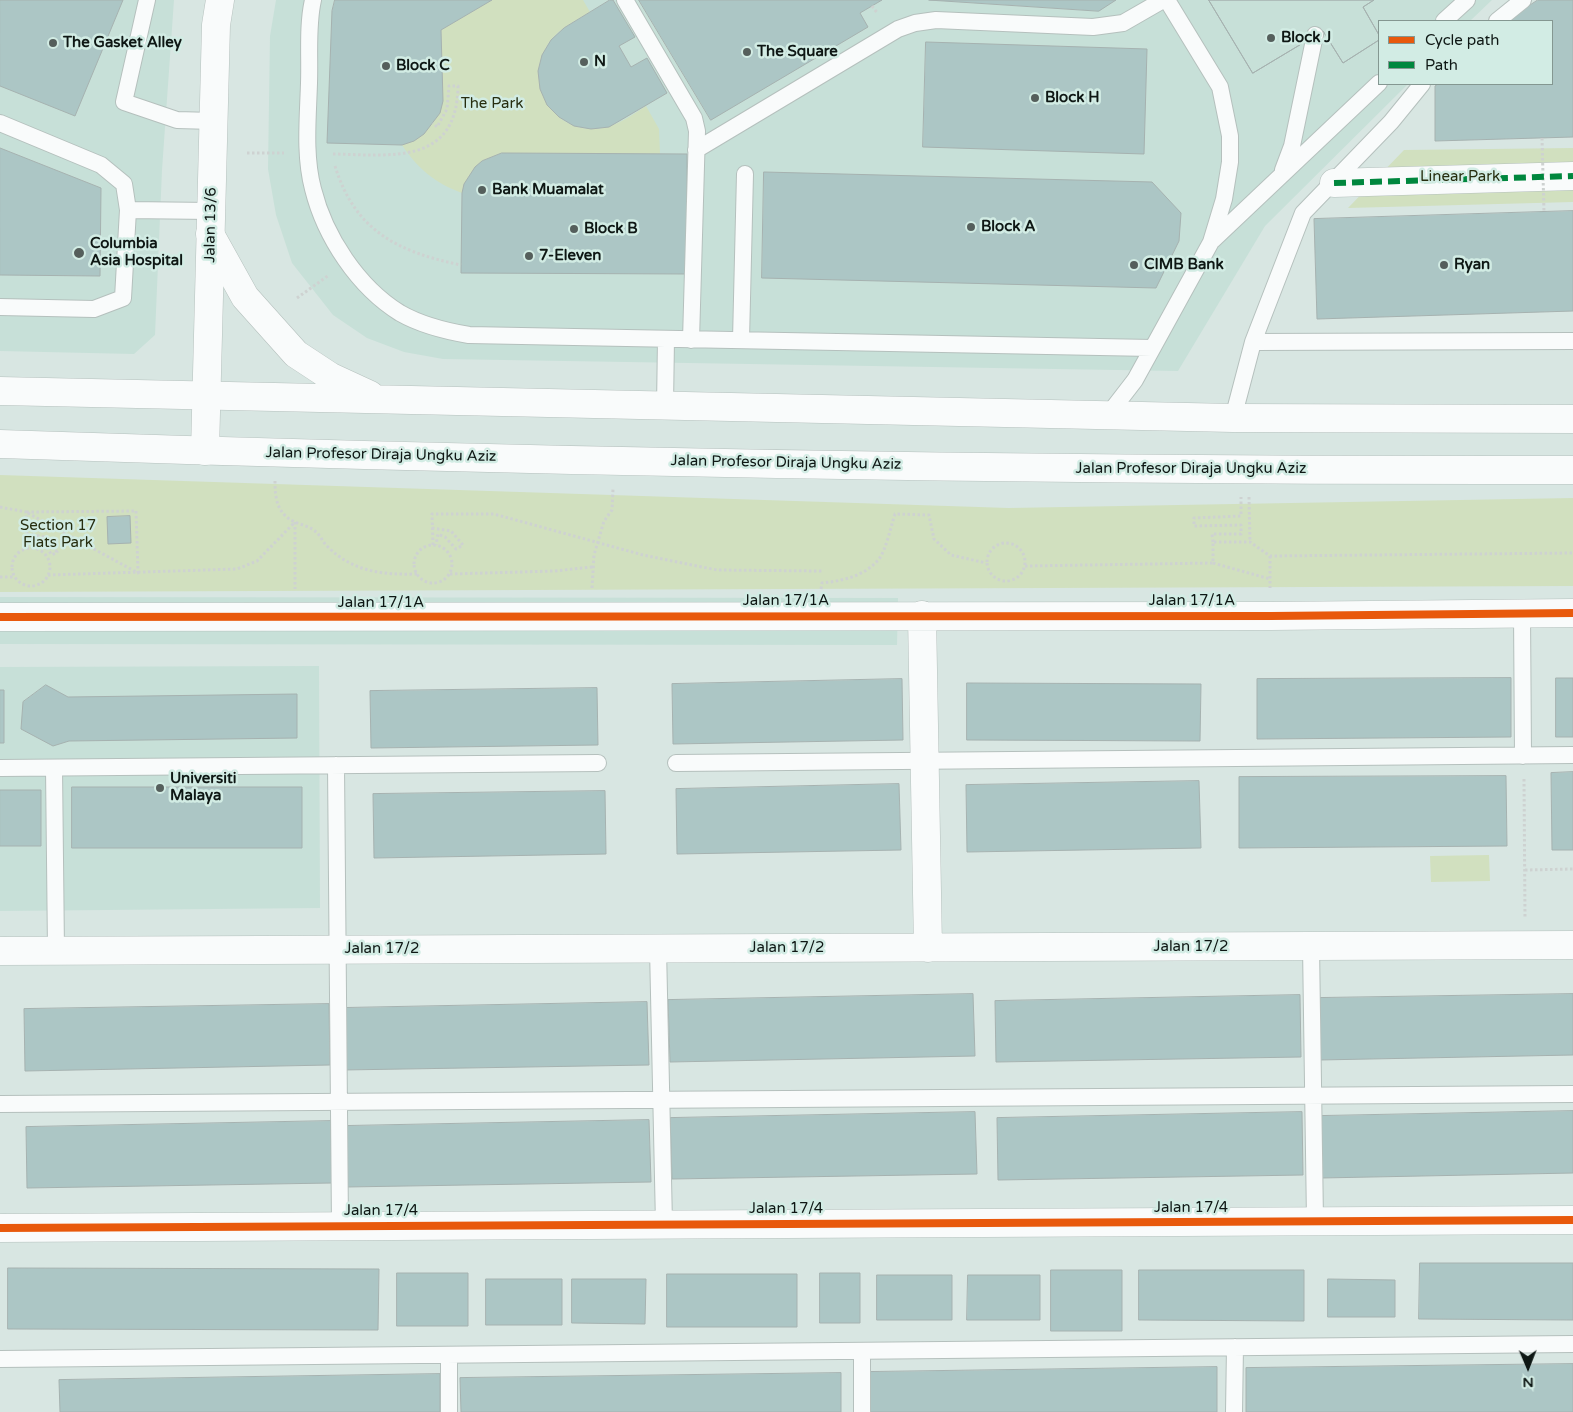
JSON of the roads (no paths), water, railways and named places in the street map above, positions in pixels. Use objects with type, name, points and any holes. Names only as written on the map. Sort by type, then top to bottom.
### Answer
[{"type":"street","name":"Jalan 13/6","points":[[205,451],[216,25],[220,0]]},
{"type":"street","points":[[1334,183],[1573,176]]},
{"type":"street","points":[[211,223],[245,297],[296,354],[331,377],[379,399]]},
{"type":"street","points":[[0,391],[1233,418],[1573,419]]},
{"type":"street","name":"Jalan Profesor Diraja Ungku Aziz","points":[[0,444],[205,451],[1007,468],[1573,470]]},
{"type":"street","name":"Jalan 17/1A","points":[[0,617],[592,617],[1573,613]]},
{"type":"street","points":[[922,615],[928,948]]},
{"type":"street","name":"Jalan 17/2","points":[[0,951],[1573,944]]},
{"type":"street","name":"Jalan 17/4","points":[[0,1228],[1573,1220]]},
{"type":"lane","points":[[147,0],[124,102],[177,120],[213,121]]},
{"type":"lane","points":[[313,0],[308,143],[312,187],[321,217],[347,262],[372,290],[401,313],[439,330],[468,334],[691,340],[1152,348]]},
{"type":"lane","points":[[625,0],[694,118],[697,131],[691,340]]},
{"type":"lane","points":[[696,150],[898,29],[915,23],[936,20],[1093,27],[1123,23],[1163,0]]},
{"type":"lane","points":[[1108,415],[1135,380],[1211,242],[1224,198],[1230,162],[1230,136],[1220,87],[1167,0]]},
{"type":"lane","points":[[1445,20],[1467,0]]},
{"type":"lane","points":[[1498,20],[1523,0]]},
{"type":"lane","points":[[1280,177],[1292,146],[1315,35]]},
{"type":"lane","points":[[1211,242],[1378,84]]},
{"type":"lane","points":[[1233,418],[1253,342],[1303,213],[1391,122],[1421,85]]},
{"type":"lane","points":[[0,123],[100,165],[124,184],[128,210],[123,298],[94,308],[0,307]]},
{"type":"lane","points":[[741,340],[745,174]]},
{"type":"lane","points":[[128,210],[211,223]]},
{"type":"lane","points":[[665,406],[666,339]]},
{"type":"lane","points":[[1253,342],[1573,341]]},
{"type":"lane","points":[[1522,613],[1523,756]]},
{"type":"lane","points":[[676,763],[1573,755]]},
{"type":"lane","points":[[0,768],[598,763]]},
{"type":"lane","points":[[336,765],[340,1225]]},
{"type":"lane","points":[[54,768],[56,951]]},
{"type":"lane","points":[[1311,946],[1315,1221]]},
{"type":"lane","points":[[658,948],[664,1224]]},
{"type":"lane","points":[[0,1104],[1573,1094]]},
{"type":"lane","points":[[0,1359],[1573,1344]]},
{"type":"lane","points":[[1234,1412],[1235,1348]]},
{"type":"lane","points":[[862,1351],[862,1412]]},
{"type":"lane","points":[[449,1355],[449,1412]]},
{"type":"place","name":"Block J","points":[[1271,38]]},
{"type":"place","name":"The Gasket Alley","points":[[53,43]]},
{"type":"place","name":"The Square","points":[[747,52]]},
{"type":"place","name":"N","points":[[584,62]]},
{"type":"place","name":"Block C","points":[[386,66]]},
{"type":"place","name":"Block H","points":[[1035,98]]},
{"type":"place","name":"Bank Muamalat","points":[[482,190]]},
{"type":"place","name":"Block A","points":[[971,227]]},
{"type":"place","name":"Block B","points":[[574,229]]},
{"type":"place","name":"Columbia Asia Hospital","points":[[79,253]]},
{"type":"place","name":"7-Eleven","points":[[529,256]]},
{"type":"place","name":"CIMB Bank","points":[[1134,265]]},
{"type":"place","name":"Ryan","points":[[1444,265]]},
{"type":"place","name":"Universiti Malaya","points":[[160,788]]},
{"type":"park label","name":"The Park","points":[[492,104]]},
{"type":"park label","name":"Linear Park","points":[[1460,177]]},
{"type":"park label","name":"Section 17 Flats Park","points":[[58,534]]}]
